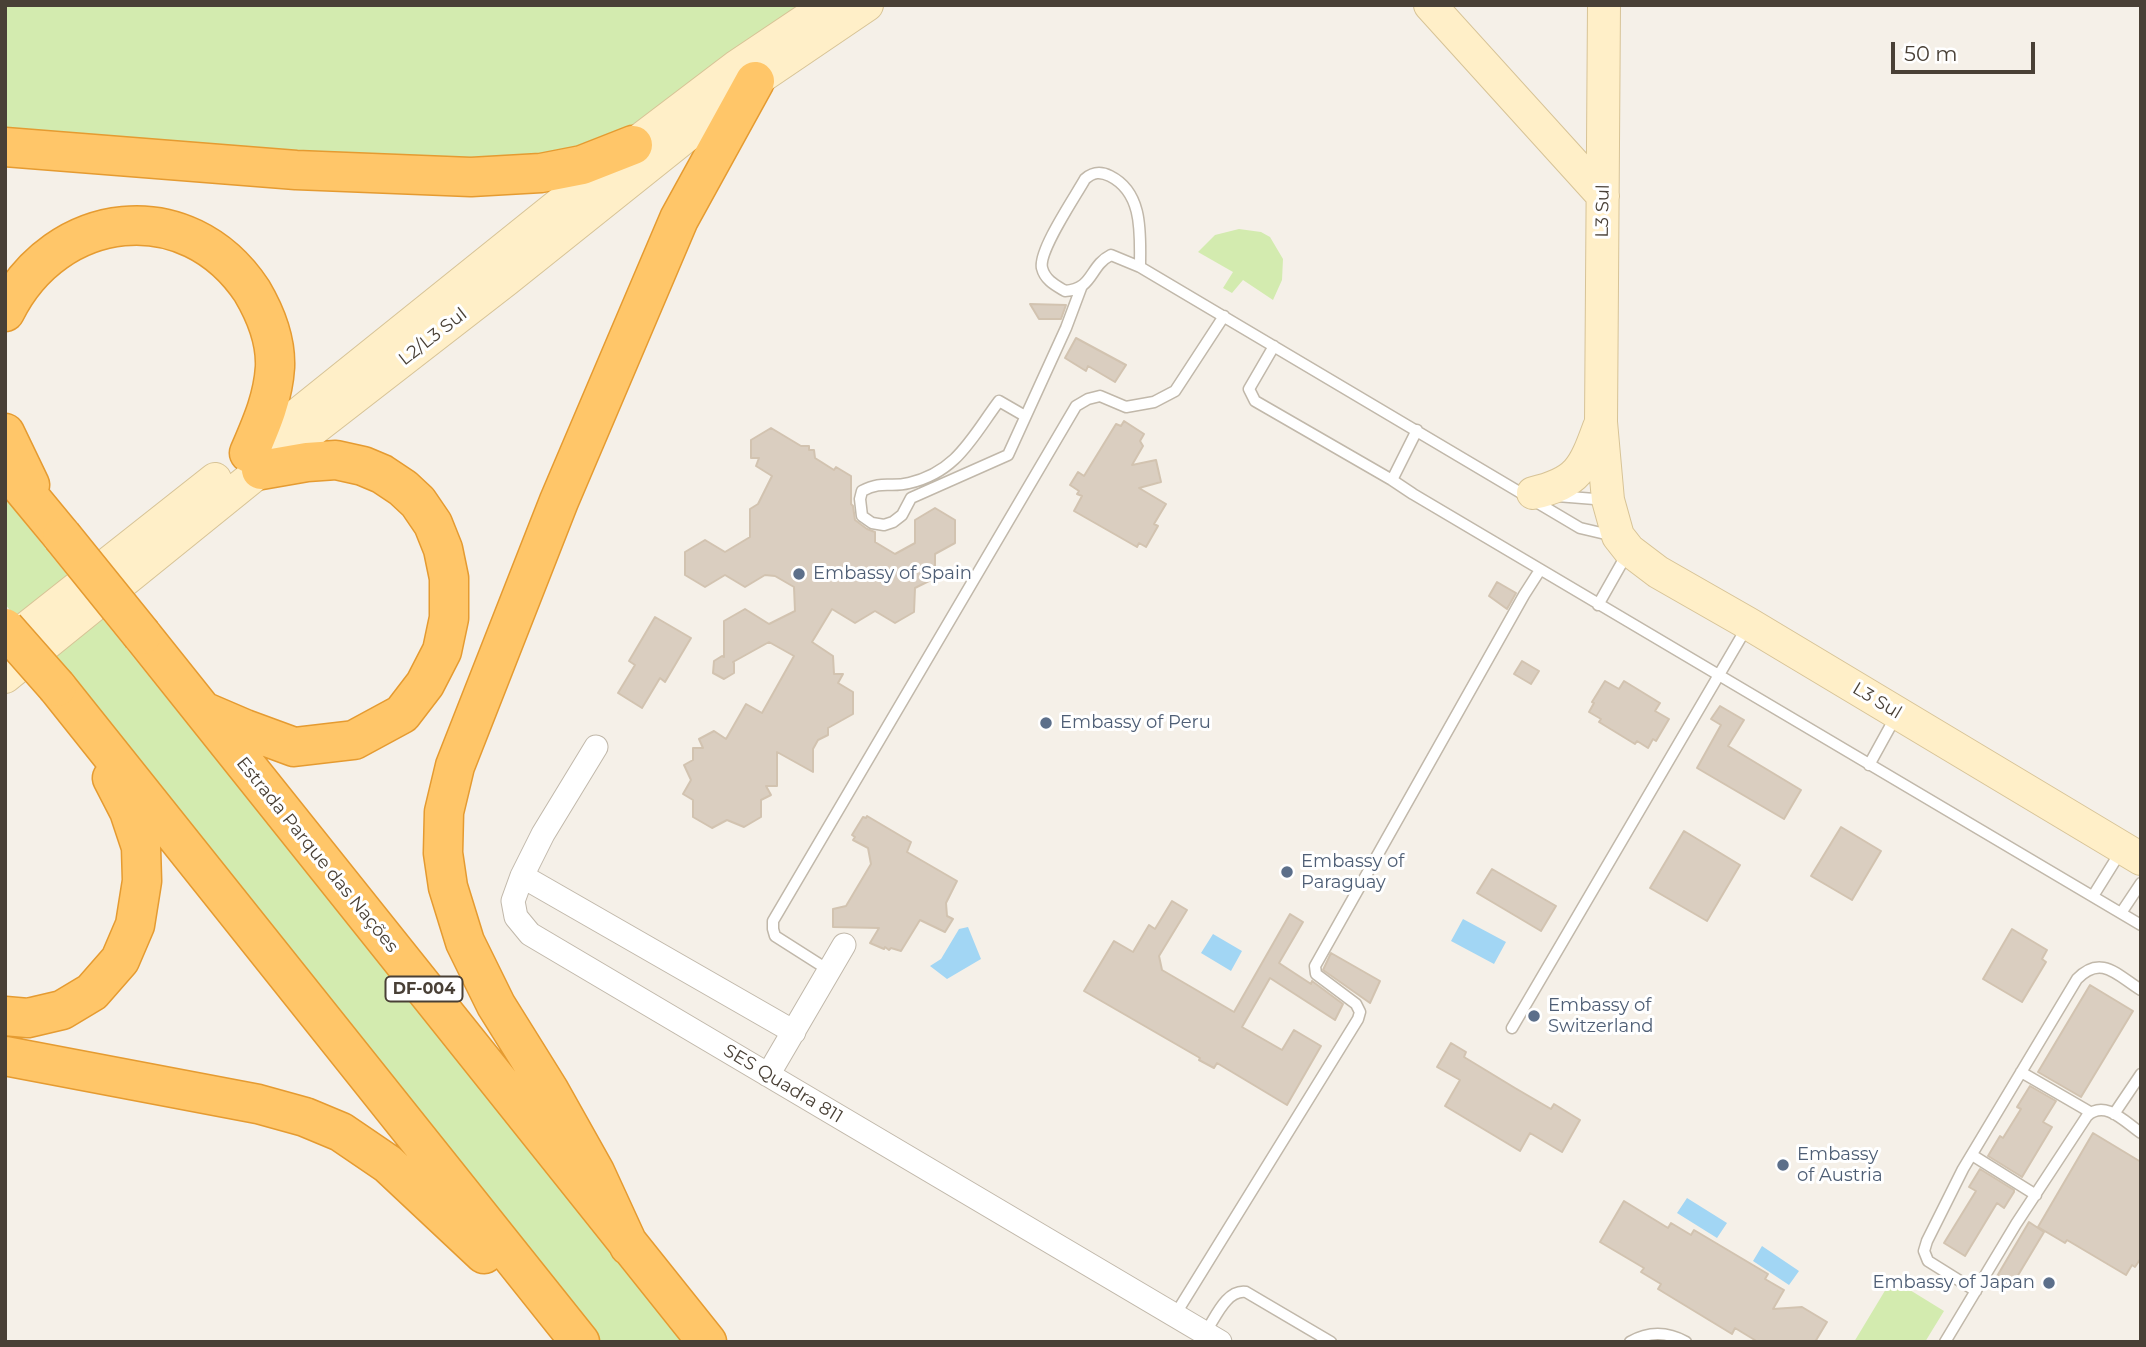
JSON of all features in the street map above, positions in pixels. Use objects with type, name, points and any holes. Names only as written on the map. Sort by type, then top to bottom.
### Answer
[{"type":"highway","points":[[629,1246],[596,1172],[496,1005],[465,942],[448,887],[443,853],[444,812],[455,766],[575,463],[679,219],[755,81]]},
{"type":"highway","points":[[5,147],[296,170],[471,177],[541,173],[582,164],[633,145]]},
{"type":"highway","points":[[5,312],[26,279],[55,252],[91,234],[116,227],[149,225],[171,229],[209,247],[229,262],[243,278],[258,301],[270,335],[275,364],[273,387],[255,461],[336,460],[363,466],[382,474],[403,488],[418,502],[433,524],[443,549],[449,578],[449,618],[442,651],[425,684],[402,714],[354,740],[294,747],[200,709]]},
{"type":"highway","points":[[5,433],[52,524]]},
{"type":"highway","name":"Estrada Parque das Nações","points":[[5,467],[707,1342]]},
{"type":"highway","points":[[5,628],[63,694],[578,1342]]},
{"type":"highway","points":[[5,1016],[28,1018],[62,1010],[92,992],[120,960],[135,925],[142,881],[141,846],[129,811],[63,694]]},
{"type":"highway","points":[[5,1056],[258,1104],[305,1116],[341,1132],[388,1164],[578,1342]]},
{"type":"main road","name":"L2/L3 Sul","points":[[5,677],[255,461],[633,145],[737,66],[828,5]]},
{"type":"main road","name":"L2/L3 Sul","points":[[5,645],[506,280],[755,81],[867,5]]},
{"type":"main road","points":[[1430,5],[1603,196]]},
{"type":"main road","name":"L3 Sul","points":[[1604,5],[1601,422],[1608,500],[1624,543],[1658,572],[2132,853]]},
{"type":"main road","points":[[1526,492],[1557,485],[1576,474],[1583,467],[1601,422]]},
{"type":"street","name":"SES Quadra 811","points":[[596,747],[543,834],[513,901],[516,917],[530,934],[1212,1338]]},
{"type":"street","points":[[522,876],[794,1031]]},
{"type":"street","points":[[768,1075],[844,945]]},
{"type":"lane","points":[[1082,288],[1065,291],[1047,279],[1043,270],[1042,254],[1085,179],[1096,173],[1104,173],[1118,180],[1136,205],[1140,222],[1140,267]]},
{"type":"lane","name":"L3 Sul","points":[[1082,288],[1100,263],[1111,255],[1140,267],[1526,492],[1580,528],[1624,543]]},
{"type":"lane","points":[[1025,416],[999,401],[951,465],[907,484],[876,484],[862,491],[862,516],[872,523],[884,525],[893,522],[902,515],[911,498],[1008,455],[1082,288]]},
{"type":"lane","points":[[830,971],[775,936],[773,921],[1076,406],[1100,396],[1125,407],[1154,402],[1175,391],[1224,316]]},
{"type":"lane","points":[[1274,346],[1249,388],[1255,401],[2141,925]]},
{"type":"lane","points":[[1392,480],[1417,430]]},
{"type":"lane","points":[[951,465],[963,475]]},
{"type":"lane","points":[[907,484],[911,498]]},
{"type":"lane","name":"L3 Sul","points":[[1526,492],[1608,500]]},
{"type":"lane","points":[[1598,605],[1624,543]]},
{"type":"lane","points":[[1175,1315],[1358,1019],[1360,1012],[1356,1004],[1316,974],[1315,966],[1540,570]]},
{"type":"lane","points":[[1512,1028],[1749,624]]},
{"type":"lane","points":[[1869,765],[1898,713]]},
{"type":"lane","points":[[2093,896],[2132,853]]},
{"type":"lane","points":[[2121,913],[2141,883]]},
{"type":"lane","points":[[1976,1291],[1928,1261],[1924,1251],[1972,1155],[2077,979],[2085,970],[2100,965],[2141,990]]},
{"type":"lane","points":[[2021,1072],[2090,1112]]},
{"type":"lane","points":[[2113,1114],[2141,1074]]},
{"type":"lane","points":[[1945,1342],[2090,1112],[2100,1108],[2141,1133]]},
{"type":"lane","points":[[1972,1155],[2036,1195]]},
{"type":"lane","points":[[1212,1338],[1231,1295],[1238,1291],[1246,1292],[1331,1342]]},
{"type":"lane","points":[[1630,1342],[1648,1334],[1661,1333],[1673,1335],[1686,1342]]},
{"type":"green space","points":[[5,5],[833,5],[633,145],[541,173],[5,144]]},
{"type":"green space","points":[[1239,229],[1261,232],[1270,237],[1283,259],[1282,280],[1273,300],[1243,280],[1232,293],[1223,288],[1233,272],[1198,252],[1215,235]]},
{"type":"green space","points":[[5,498],[687,1342],[596,1342],[5,604]]},
{"type":"green space","points":[[1892,1279],[1944,1311],[1925,1342],[1854,1342]]},
{"type":"water","points":[[1463,919],[1506,942],[1494,964],[1451,941]]},
{"type":"water","points":[[968,927],[981,959],[947,979],[930,966],[941,959],[959,929]]},
{"type":"water","points":[[1213,934],[1242,951],[1231,971],[1201,953]]},
{"type":"water","points":[[1687,1198],[1727,1223],[1717,1238],[1677,1213]]},
{"type":"water","points":[[1762,1246],[1799,1271],[1789,1285],[1753,1261]]},
{"type":"building","points":[[1030,304],[1066,305],[1061,319],[1039,319]]},
{"type":"building","points":[[1076,338],[1126,365],[1115,382],[1088,366],[1086,371],[1065,358]]},
{"type":"building","points":[[1124,421],[1144,434],[1140,441],[1143,446],[1132,465],[1156,460],[1161,482],[1139,488],[1166,504],[1154,524],[1158,526],[1146,547],[1139,543],[1137,547],[1074,511],[1082,496],[1070,485],[1078,472],[1084,476],[1116,424],[1121,426]]},
{"type":"building","points":[[771,428],[801,446],[809,446],[809,450],[814,450],[815,458],[834,470],[836,467],[851,476],[851,504],[855,520],[875,532],[875,542],[895,554],[915,543],[915,520],[935,508],[955,520],[955,543],[935,554],[935,578],[915,588],[914,612],[895,623],[875,611],[855,623],[832,609],[812,642],[833,656],[834,674],[843,674],[838,683],[853,692],[853,714],[828,728],[828,735],[818,740],[813,749],[813,772],[777,752],[777,786],[766,786],[771,795],[761,800],[761,817],[744,827],[727,820],[712,828],[693,817],[693,800],[683,794],[691,780],[684,765],[693,760],[693,748],[703,748],[699,739],[714,731],[726,739],[746,704],[762,713],[794,656],[769,642],[733,662],[734,673],[724,679],[713,673],[714,661],[724,657],[724,621],[745,609],[769,624],[795,611],[794,587],[775,576],[765,575],[745,587],[725,575],[705,587],[685,575],[685,552],[705,540],[725,552],[750,537],[750,509],[758,504],[772,476],[756,466],[759,458],[751,458],[751,440]]},
{"type":"building","points":[[1497,582],[1516,593],[1507,609],[1489,596]]},
{"type":"building","points":[[655,617],[691,638],[665,682],[660,678],[642,708],[618,693],[635,665],[629,661]]},
{"type":"building","points":[[1522,661],[1539,671],[1531,684],[1514,674]]},
{"type":"building","points":[[1605,681],[1619,689],[1624,681],[1660,703],[1655,711],[1669,719],[1656,741],[1653,739],[1648,748],[1637,741],[1635,744],[1599,722],[1601,719],[1589,712]]},
{"type":"building","points":[[1720,706],[1744,720],[1728,746],[1801,790],[1784,819],[1697,768],[1721,725],[1711,719]]},
{"type":"building","points":[[867,816],[911,842],[907,852],[957,881],[946,903],[947,916],[953,919],[945,932],[920,920],[901,951],[885,947],[884,949],[870,943],[879,928],[833,927],[833,909],[846,906],[871,864],[868,848],[853,840],[855,837],[852,835],[863,817]]},
{"type":"building","points":[[1841,827],[1881,851],[1852,900],[1811,876]]},
{"type":"building","points":[[1684,831],[1740,865],[1707,921],[1650,888]]},
{"type":"building","points":[[1492,869],[1556,906],[1541,931],[1477,893]]},
{"type":"building","points":[[1172,901],[1187,910],[1159,956],[1162,970],[1234,1012],[1290,914],[1303,922],[1279,963],[1311,984],[1312,981],[1343,1004],[1335,1020],[1270,978],[1242,1027],[1282,1050],[1294,1030],[1321,1046],[1287,1105],[1217,1063],[1214,1068],[1199,1060],[1200,1058],[1084,991],[1114,941],[1133,952],[1149,925],[1155,929]]},
{"type":"building","points":[[2012,929],[2047,950],[2042,959],[2046,962],[2022,1002],[1983,979]]},
{"type":"building","points":[[1331,953],[1380,981],[1370,1003],[1323,970]]},
{"type":"building","points":[[2090,985],[2133,1011],[2081,1097],[2038,1072]]},
{"type":"building","points":[[1451,1043],[1466,1052],[1464,1057],[1515,1088],[1551,1109],[1554,1104],[1580,1120],[1562,1152],[1530,1133],[1520,1151],[1445,1106],[1460,1080],[1437,1067]]},
{"type":"building","points":[[2030,1086],[2056,1101],[2043,1122],[2052,1127],[2022,1177],[1988,1156],[2021,1109],[2017,1107]]},
{"type":"building","points":[[2093,1133],[2141,1162],[2141,1258],[2135,1267],[2132,1265],[2126,1275],[2067,1240],[2065,1243],[2038,1227]]},
{"type":"building","points":[[1980,1169],[2014,1192],[2004,1208],[1997,1203],[1965,1256],[1944,1243],[1976,1191],[1969,1187]]},
{"type":"building","points":[[1624,1201],[1668,1228],[1671,1223],[1691,1235],[1694,1230],[1768,1274],[1765,1279],[1784,1290],[1773,1309],[1802,1307],[1827,1322],[1815,1342],[1758,1342],[1735,1328],[1732,1334],[1658,1289],[1661,1284],[1641,1272],[1644,1268],[1600,1242]]},
{"type":"building","points":[[2029,1222],[2044,1232],[2011,1287],[1996,1278]]},
{"type":"place","name":"Embassy of Spain","points":[[799,574]]},
{"type":"place","name":"Embassy of Peru","points":[[1046,723]]},
{"type":"place","name":"Embassy of Paraguay","points":[[1287,872]]},
{"type":"place","name":"Embassy of Switzerland","points":[[1534,1016]]},
{"type":"place","name":"Embassy of Austria","points":[[1783,1165]]},
{"type":"place","name":"Embassy of Japan","points":[[2049,1283]]}]
